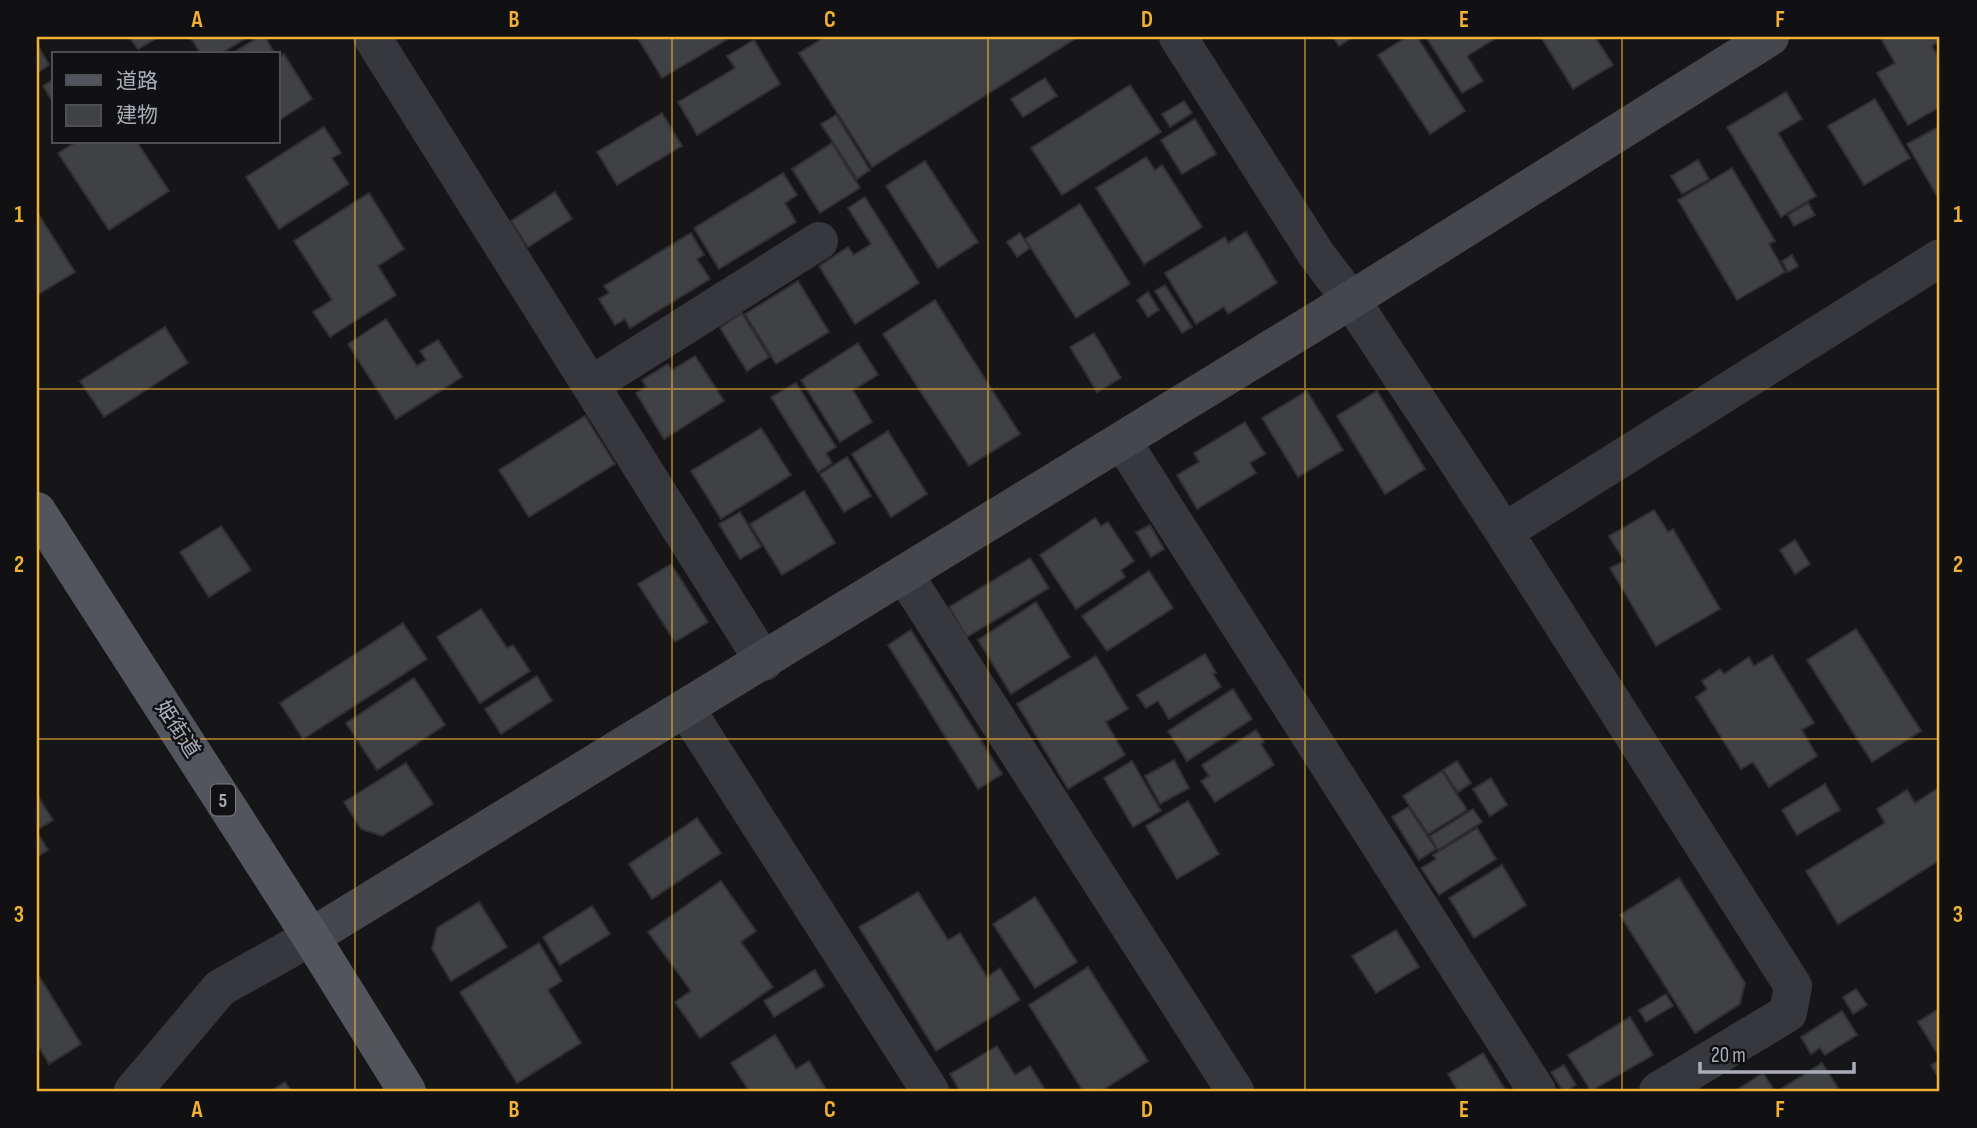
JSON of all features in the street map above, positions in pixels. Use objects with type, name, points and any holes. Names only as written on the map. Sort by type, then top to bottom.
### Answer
[{"type":"main road","name":"姫街道","points":[[37,511],[312,937],[407,1091]]},
{"type":"street","points":[[372,37],[764,662]]},
{"type":"street","points":[[1178,37],[1316,254],[1351,300],[1504,532],[1793,986],[1787,1013],[1658,1091]]},
{"type":"street","points":[[133,1091],[220,988],[312,937],[764,662],[904,573],[1351,300],[1770,37]]},
{"type":"street","points":[[591,385],[819,242]]},
{"type":"street","points":[[1504,532],[1940,258]]},
{"type":"street","points":[[1122,441],[1537,1091]]},
{"type":"street","points":[[904,573],[1235,1091]]},
{"type":"street","points":[[685,709],[930,1091]]},
{"type":"building","points":[[159,37],[138,49],[130,38]]},
{"type":"building","points":[[190,37],[248,37],[223,52],[200,52]]},
{"type":"building","points":[[259,37],[265,37],[274,52],[234,52]]},
{"type":"building","points":[[637,37],[724,37],[726,40],[662,78]]},
{"type":"building","points":[[825,37],[1078,37],[872,167],[799,53]]},
{"type":"building","points":[[1333,37],[1353,37],[1339,46]]},
{"type":"building","points":[[1407,37],[1417,37],[1465,111],[1430,134],[1378,55]]},
{"type":"building","points":[[1426,37],[1498,37],[1467,56],[1483,81],[1462,93]]},
{"type":"building","points":[[1541,37],[1595,37],[1613,65],[1573,89]]},
{"type":"building","points":[[1880,37],[1937,37],[1940,41],[1932,46],[1940,60],[1940,107],[1908,125],[1877,73],[1895,63]]},
{"type":"building","points":[[754,40],[780,84],[697,135],[678,102],[735,68],[727,56]]},
{"type":"building","points":[[37,44],[49,65],[37,73]]},
{"type":"building","points":[[284,54],[312,99],[280,120],[280,57]]},
{"type":"building","points":[[1045,78],[1057,96],[1023,117],[1011,99]]},
{"type":"building","points":[[52,80],[52,101],[43,86]]},
{"type":"building","points":[[1130,85],[1161,132],[1062,195],[1031,148]]},
{"type":"building","points":[[1786,92],[1802,119],[1778,133],[1816,196],[1781,217],[1727,127]]},
{"type":"building","points":[[1875,99],[1910,158],[1864,185],[1828,126]]},
{"type":"building","points":[[1184,101],[1192,113],[1170,127],[1162,114]]},
{"type":"building","points":[[662,113],[682,146],[617,185],[597,152]]},
{"type":"building","points":[[836,115],[870,170],[857,179],[821,124]]},
{"type":"building","points":[[1195,119],[1216,154],[1182,174],[1161,140]]},
{"type":"building","points":[[1940,126],[1940,201],[1907,144]]},
{"type":"building","points":[[324,127],[341,153],[332,158],[349,184],[279,229],[246,177]]},
{"type":"building","points":[[832,143],[860,188],[820,213],[792,169]]},
{"type":"building","points":[[73,144],[138,144],[169,191],[109,230],[58,153]]},
{"type":"building","points":[[1146,157],[1155,170],[1162,165],[1202,227],[1144,264],[1096,188]]},
{"type":"building","points":[[1698,160],[1709,179],[1682,194],[1671,176]]},
{"type":"building","points":[[925,161],[978,242],[938,268],[886,186]]},
{"type":"building","points":[[1732,168],[1775,241],[1769,244],[1785,272],[1737,300],[1678,200]]},
{"type":"building","points":[[783,173],[797,195],[785,203],[796,222],[719,269],[694,228]]},
{"type":"building","points":[[555,192],[572,219],[528,247],[511,221]]},
{"type":"building","points":[[369,193],[404,249],[378,266],[396,295],[330,337],[313,312],[332,300],[294,241]]},
{"type":"building","points":[[865,197],[919,283],[855,324],[819,266],[848,247],[854,255],[871,244],[848,208]]},
{"type":"building","points":[[1808,203],[1815,215],[1794,226],[1788,215]]},
{"type":"building","points":[[1080,204],[1130,284],[1076,318],[1025,239]]},
{"type":"building","points":[[37,212],[75,272],[37,295]]},
{"type":"building","points":[[1246,232],[1277,283],[1228,314],[1224,307],[1196,324],[1165,273],[1225,237],[1228,243]]},
{"type":"building","points":[[691,233],[704,255],[697,259],[710,279],[630,328],[625,319],[615,325],[599,299],[609,293],[604,286]]},
{"type":"building","points":[[1020,233],[1030,248],[1017,257],[1007,242]]},
{"type":"building","points":[[1792,255],[1798,266],[1788,272],[1782,261]]},
{"type":"building","points":[[798,281],[829,332],[776,364],[745,314]]},
{"type":"building","points":[[1165,285],[1192,327],[1182,333],[1155,291]]},
{"type":"building","points":[[1148,292],[1159,310],[1148,317],[1137,300]]},
{"type":"building","points":[[935,300],[1020,434],[969,466],[883,334]]},
{"type":"building","points":[[742,313],[769,357],[747,371],[720,328]]},
{"type":"building","points":[[386,319],[417,366],[426,360],[420,351],[438,340],[462,377],[396,419],[348,344]]},
{"type":"building","points":[[165,327],[188,363],[104,417],[80,381]]},
{"type":"building","points":[[1094,333],[1121,378],[1097,392],[1070,347]]},
{"type":"building","points":[[858,343],[878,375],[853,390],[872,422],[840,442],[801,380]]},
{"type":"building","points":[[695,356],[724,401],[664,439],[636,393],[646,387],[642,380],[668,364],[672,370]]},
{"type":"building","points":[[796,383],[836,447],[826,453],[832,463],[818,472],[771,397]]},
{"type":"building","points":[[1307,391],[1343,450],[1298,477],[1262,418]]},
{"type":"building","points":[[1377,391],[1425,469],[1385,494],[1337,416]]},
{"type":"building","points":[[585,416],[615,464],[529,517],[499,470]]},
{"type":"building","points":[[1245,422],[1265,454],[1250,463],[1256,473],[1197,509],[1177,475],[1199,462],[1194,453]]},
{"type":"building","points":[[761,428],[791,475],[721,519],[691,471]]},
{"type":"building","points":[[888,431],[927,494],[891,517],[852,454]]},
{"type":"building","points":[[847,457],[871,496],[844,512],[820,474]]},
{"type":"building","points":[[804,491],[835,543],[782,575],[750,524]]},
{"type":"building","points":[[1654,510],[1668,532],[1673,529],[1720,609],[1656,646],[1610,568],[1624,561],[1609,536]]},
{"type":"building","points":[[740,512],[761,547],[740,559],[719,524]]},
{"type":"building","points":[[1095,518],[1101,526],[1108,522],[1134,561],[1121,570],[1125,577],[1076,609],[1040,555]]},
{"type":"building","points":[[1150,525],[1164,549],[1151,557],[1136,532]]},
{"type":"building","points":[[221,526],[251,570],[209,597],[180,552]]},
{"type":"building","points":[[1795,540],[1810,564],[1795,574],[1780,550]]},
{"type":"building","points":[[1030,558],[1049,588],[967,637],[949,607]]},
{"type":"building","points":[[671,564],[708,622],[675,642],[638,584]]},
{"type":"building","points":[[1149,571],[1173,608],[1107,651],[1082,616]]},
{"type":"building","points":[[1036,602],[1070,657],[1011,694],[978,640]]},
{"type":"building","points":[[481,609],[507,648],[513,645],[530,671],[480,703],[437,637]]},
{"type":"building","points":[[403,623],[427,659],[303,739],[280,703]]},
{"type":"building","points":[[1856,629],[1921,731],[1872,762],[1807,660]]},
{"type":"building","points":[[911,630],[1002,774],[978,789],[888,645]]},
{"type":"building","points":[[1205,654],[1221,687],[1169,719],[1158,701],[1146,708],[1137,695]]},
{"type":"building","points":[[1772,655],[1814,723],[1802,730],[1817,756],[1769,787],[1753,762],[1741,769],[1696,697],[1707,689],[1702,681],[1720,669],[1724,674],[1749,657],[1754,666]]},
{"type":"building","points":[[1096,656],[1128,709],[1106,722],[1125,755],[1068,789],[1017,704]]},
{"type":"building","points":[[537,676],[552,701],[501,734],[485,709]]},
{"type":"building","points":[[414,678],[445,725],[377,770],[346,723]]},
{"type":"building","points":[[1233,689],[1252,719],[1187,761],[1168,731]]},
{"type":"building","points":[[1256,730],[1274,765],[1215,802],[1201,781],[1209,776],[1202,765]]},
{"type":"building","points":[[1174,760],[1189,788],[1160,804],[1145,776]]},
{"type":"building","points":[[1132,761],[1161,811],[1133,827],[1104,778]]},
{"type":"building","points":[[1457,761],[1471,783],[1458,792],[1443,770]]},
{"type":"building","points":[[406,763],[433,804],[382,836],[361,829],[344,802]]},
{"type":"building","points":[[1442,771],[1467,810],[1428,834],[1403,796]]},
{"type":"building","points":[[1491,778],[1507,805],[1490,816],[1473,789]]},
{"type":"building","points":[[1825,784],[1840,810],[1797,835],[1782,810]]},
{"type":"building","points":[[1940,787],[1940,860],[1838,924],[1806,871],[1885,823],[1877,809],[1907,790],[1915,803]]},
{"type":"building","points":[[37,795],[53,820],[37,830]]},
{"type":"building","points":[[1188,801],[1219,854],[1177,879],[1146,826]]},
{"type":"building","points":[[1408,807],[1436,849],[1419,860],[1392,817]]},
{"type":"building","points":[[1473,809],[1482,822],[1438,850],[1430,836]]},
{"type":"building","points":[[697,818],[721,853],[652,899],[629,864]]},
{"type":"building","points":[[1477,828],[1496,859],[1439,895],[1421,868],[1436,859],[1433,855]]},
{"type":"building","points":[[37,832],[48,850],[37,857]]},
{"type":"building","points":[[1502,865],[1526,905],[1474,938],[1449,898]]},
{"type":"building","points":[[1679,878],[1745,983],[1740,1004],[1695,1033],[1620,915]]},
{"type":"building","points":[[721,881],[756,931],[741,942],[773,987],[700,1038],[675,1002],[691,991],[648,932]]},
{"type":"building","points":[[918,892],[948,940],[960,933],[987,977],[1000,968],[1020,1000],[936,1051],[859,927]]},
{"type":"building","points":[[1035,897],[1077,962],[1035,988],[993,924]]},
{"type":"building","points":[[479,902],[507,947],[451,981],[432,949],[437,928]]},
{"type":"building","points":[[592,906],[610,934],[560,965],[543,937]]},
{"type":"building","points":[[1396,930],[1419,967],[1376,993],[1352,956]]},
{"type":"building","points":[[539,943],[562,981],[548,990],[581,1043],[517,1083],[460,992]]},
{"type":"building","points":[[1088,967],[1148,1061],[1101,1091],[1083,1091],[1029,1005]]},
{"type":"building","points":[[815,970],[824,986],[774,1017],[764,1001]]},
{"type":"building","points":[[39,976],[81,1044],[49,1064],[37,1044]]},
{"type":"building","points":[[1856,989],[1867,1005],[1853,1014],[1843,997]]},
{"type":"building","points":[[1666,994],[1673,1006],[1646,1022],[1639,1010]]},
{"type":"building","points":[[1940,1008],[1940,1058],[1918,1022]]},
{"type":"building","points":[[1842,1011],[1857,1035],[1825,1055],[1820,1048],[1811,1054],[1801,1037]]},
{"type":"building","points":[[1630,1017],[1653,1055],[1591,1091],[1568,1055]]},
{"type":"building","points":[[775,1035],[796,1069],[809,1061],[825,1088],[820,1091],[749,1091],[731,1063]]},
{"type":"building","points":[[997,1046],[1015,1075],[1030,1066],[1046,1091],[960,1091],[950,1074]]},
{"type":"building","points":[[1483,1053],[1506,1091],[1458,1091],[1448,1074]]},
{"type":"building","points":[[1940,1060],[1940,1080],[1931,1065]]},
{"type":"building","points":[[1822,1063],[1840,1091],[1778,1091]]},
{"type":"building","points":[[1564,1065],[1576,1085],[1566,1091],[1563,1091],[1551,1072]]},
{"type":"building","points":[[1763,1073],[1775,1091],[1735,1091]]},
{"type":"building","points":[[285,1082],[291,1091],[271,1091]]}]
